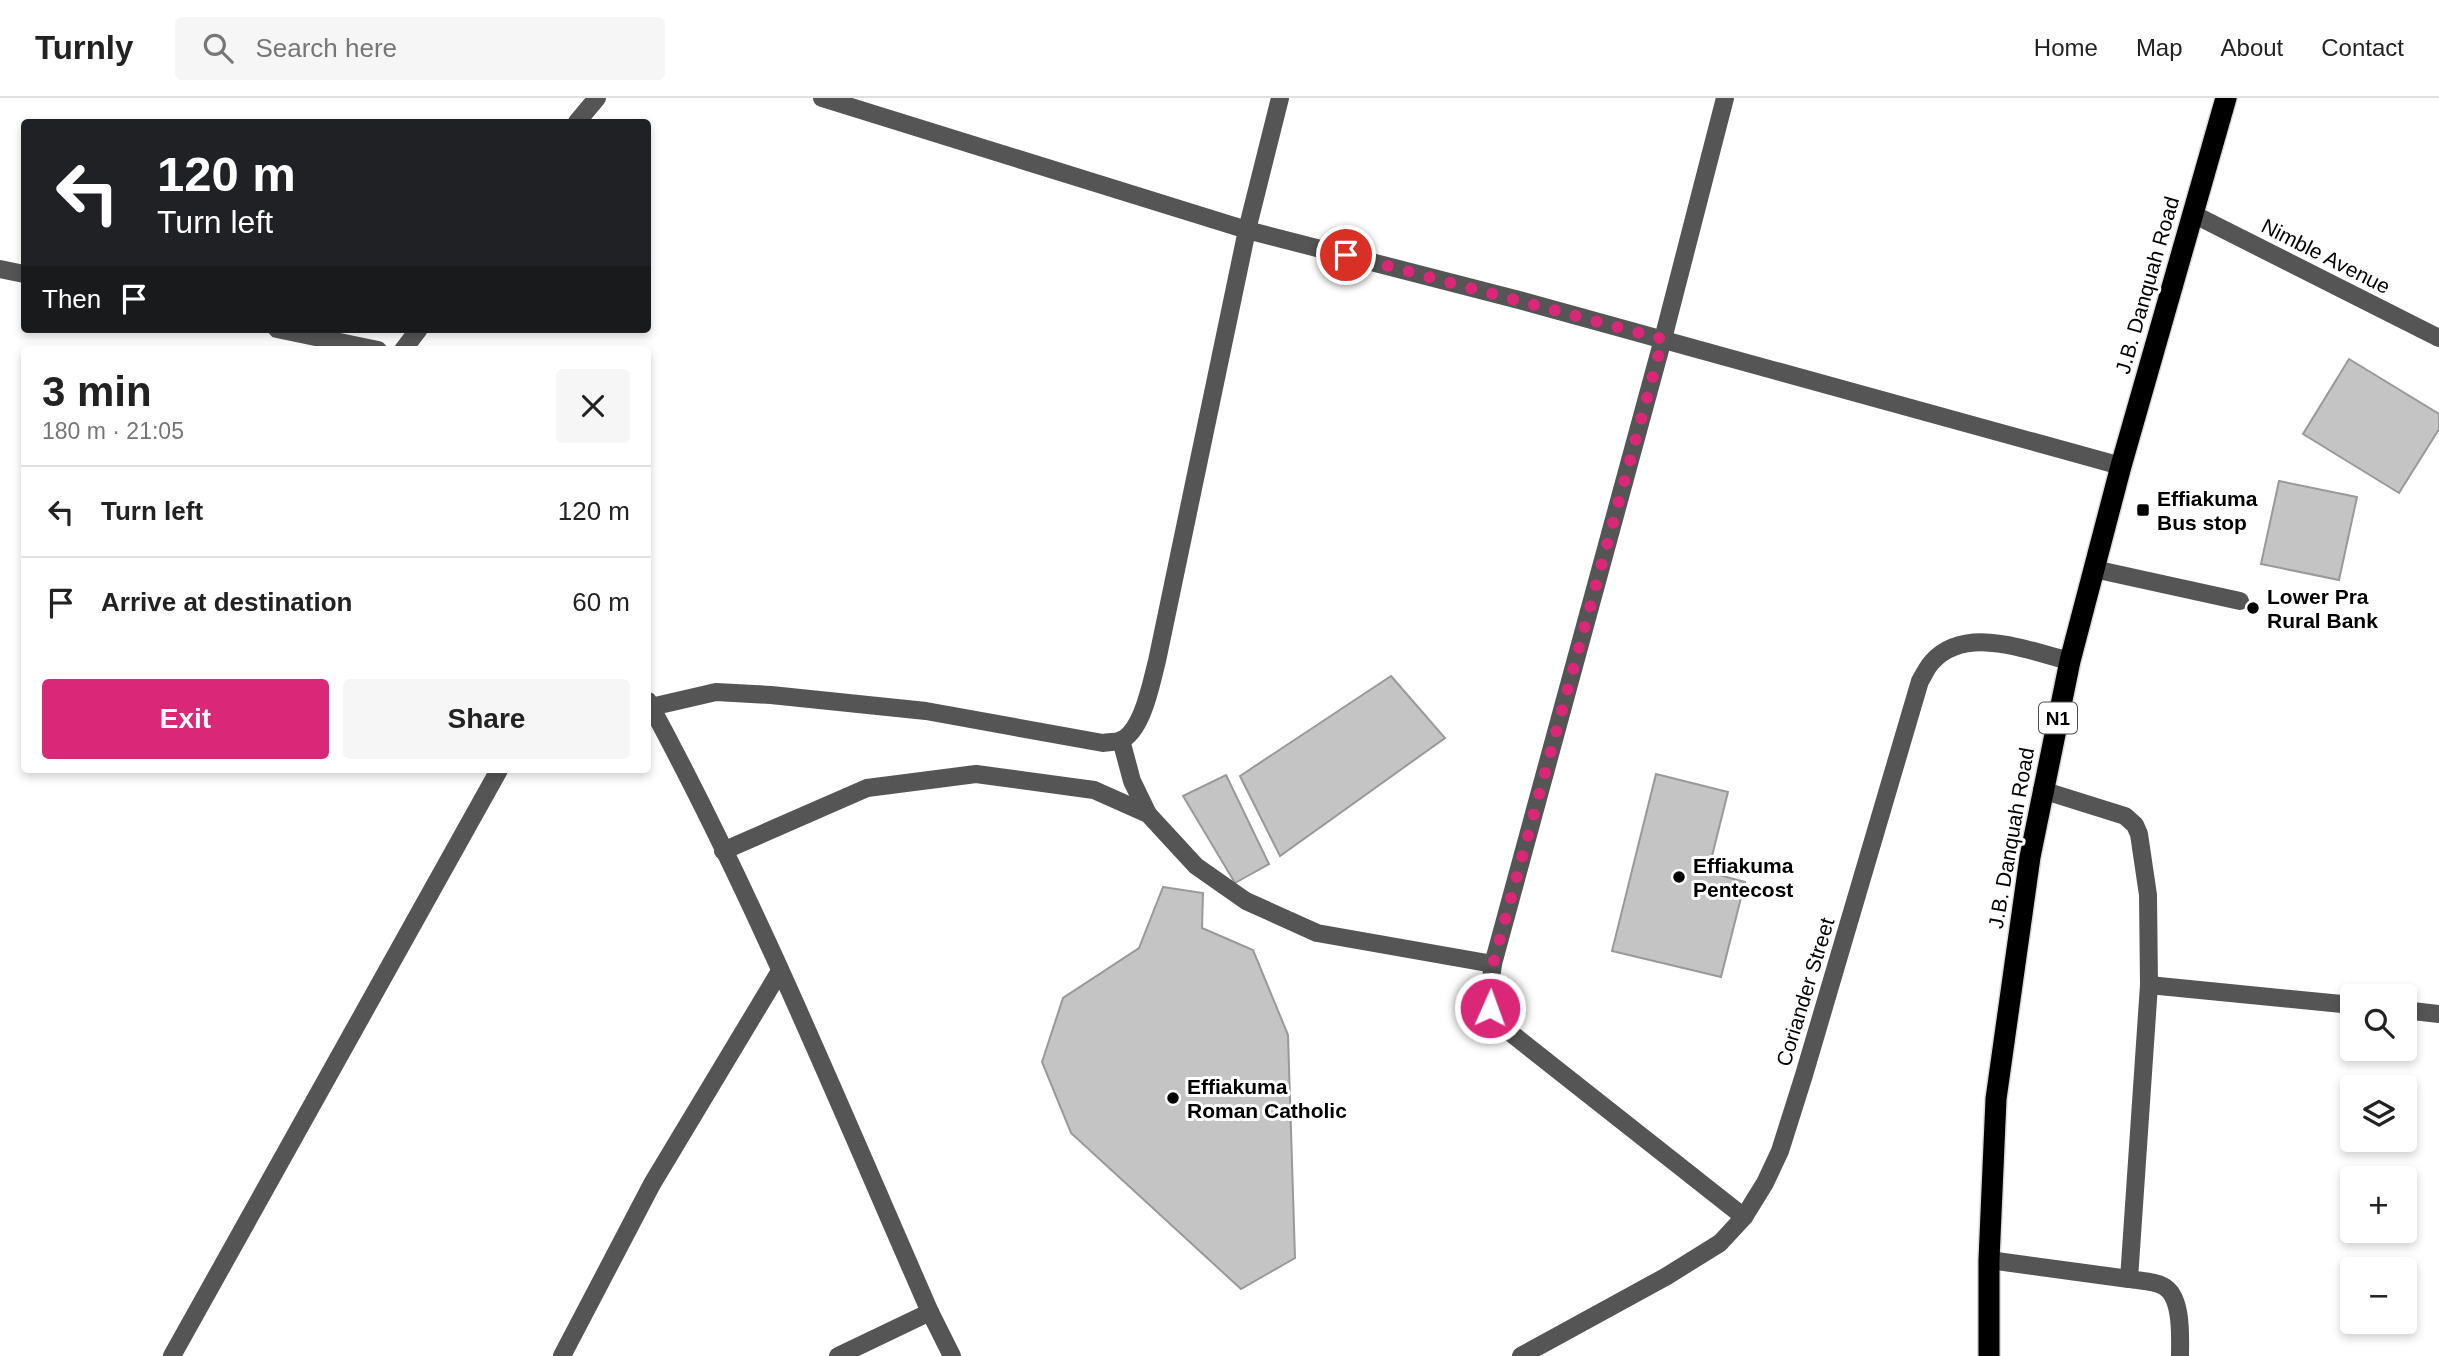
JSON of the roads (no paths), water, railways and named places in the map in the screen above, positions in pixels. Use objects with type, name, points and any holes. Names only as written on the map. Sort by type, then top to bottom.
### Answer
[{"type":"highway","name":"J.B. Danquah Road","points":[[1989,1356],[1989,1260],[1996,1099],[2029,857],[2070,661],[2094,569],[2227,98]]},
{"type":"street","points":[[580,119],[597,98]]},
{"type":"street","points":[[822,98],[1247,230],[1663,339],[2121,466]]},
{"type":"street","points":[[879,117],[880,98]]},
{"type":"street","points":[[651,704],[716,692],[771,695],[926,711],[1103,743],[1121,740],[1135,729],[1145,706],[1157,661],[1247,230],[1280,98]]},
{"type":"street","points":[[1725,98],[1663,339],[1493,964],[1488,1001],[1498,1023],[1744,1217]]},
{"type":"street","name":"Nimble Avenue","points":[[2193,214],[2439,338]]},
{"type":"street","points":[[0,269],[21,273]]},
{"type":"street","points":[[296,333],[359,346]]},
{"type":"street","points":[[2094,569],[2240,601]]},
{"type":"street","name":"Coriander Street","points":[[1521,1356],[1702,1256],[1720,1243],[1744,1217],[1765,1183],[1780,1151],[1920,681],[1932,662],[1948,650],[1976,640],[2070,661]]},
{"type":"street","points":[[651,708],[780,971],[930,1312],[952,1356]]},
{"type":"street","points":[[1121,740],[1132,781],[1148,814],[1196,866],[1246,901],[1317,933],[1493,964]]},
{"type":"street","points":[[172,1356],[497,773]]},
{"type":"street","points":[[723,850],[867,788],[976,774],[1094,790],[1148,814]]},
{"type":"street","points":[[2042,790],[2100,806],[2124,816],[2139,834],[2148,895],[2149,985],[2129,1279]]},
{"type":"street","points":[[562,1356],[652,1184],[780,971]]},
{"type":"street","points":[[2149,985],[2340,1004]]},
{"type":"street","points":[[2417,1011],[2439,1014]]},
{"type":"street","points":[[1989,1260],[2165,1286],[2171,1293],[2179,1321],[2180,1356]]},
{"type":"street","points":[[838,1356],[930,1312]]},
{"type":"place","name":"Effiakuma Bus stop","points":[[2143,510]]},
{"type":"place","name":"Lower Pra Rural Bank","points":[[2253,608]]},
{"type":"place","name":"Effiakuma Pentecost","points":[[1679,877]]},
{"type":"place","name":"Effiakuma Roman Catholic","points":[[1173,1098]]}]
